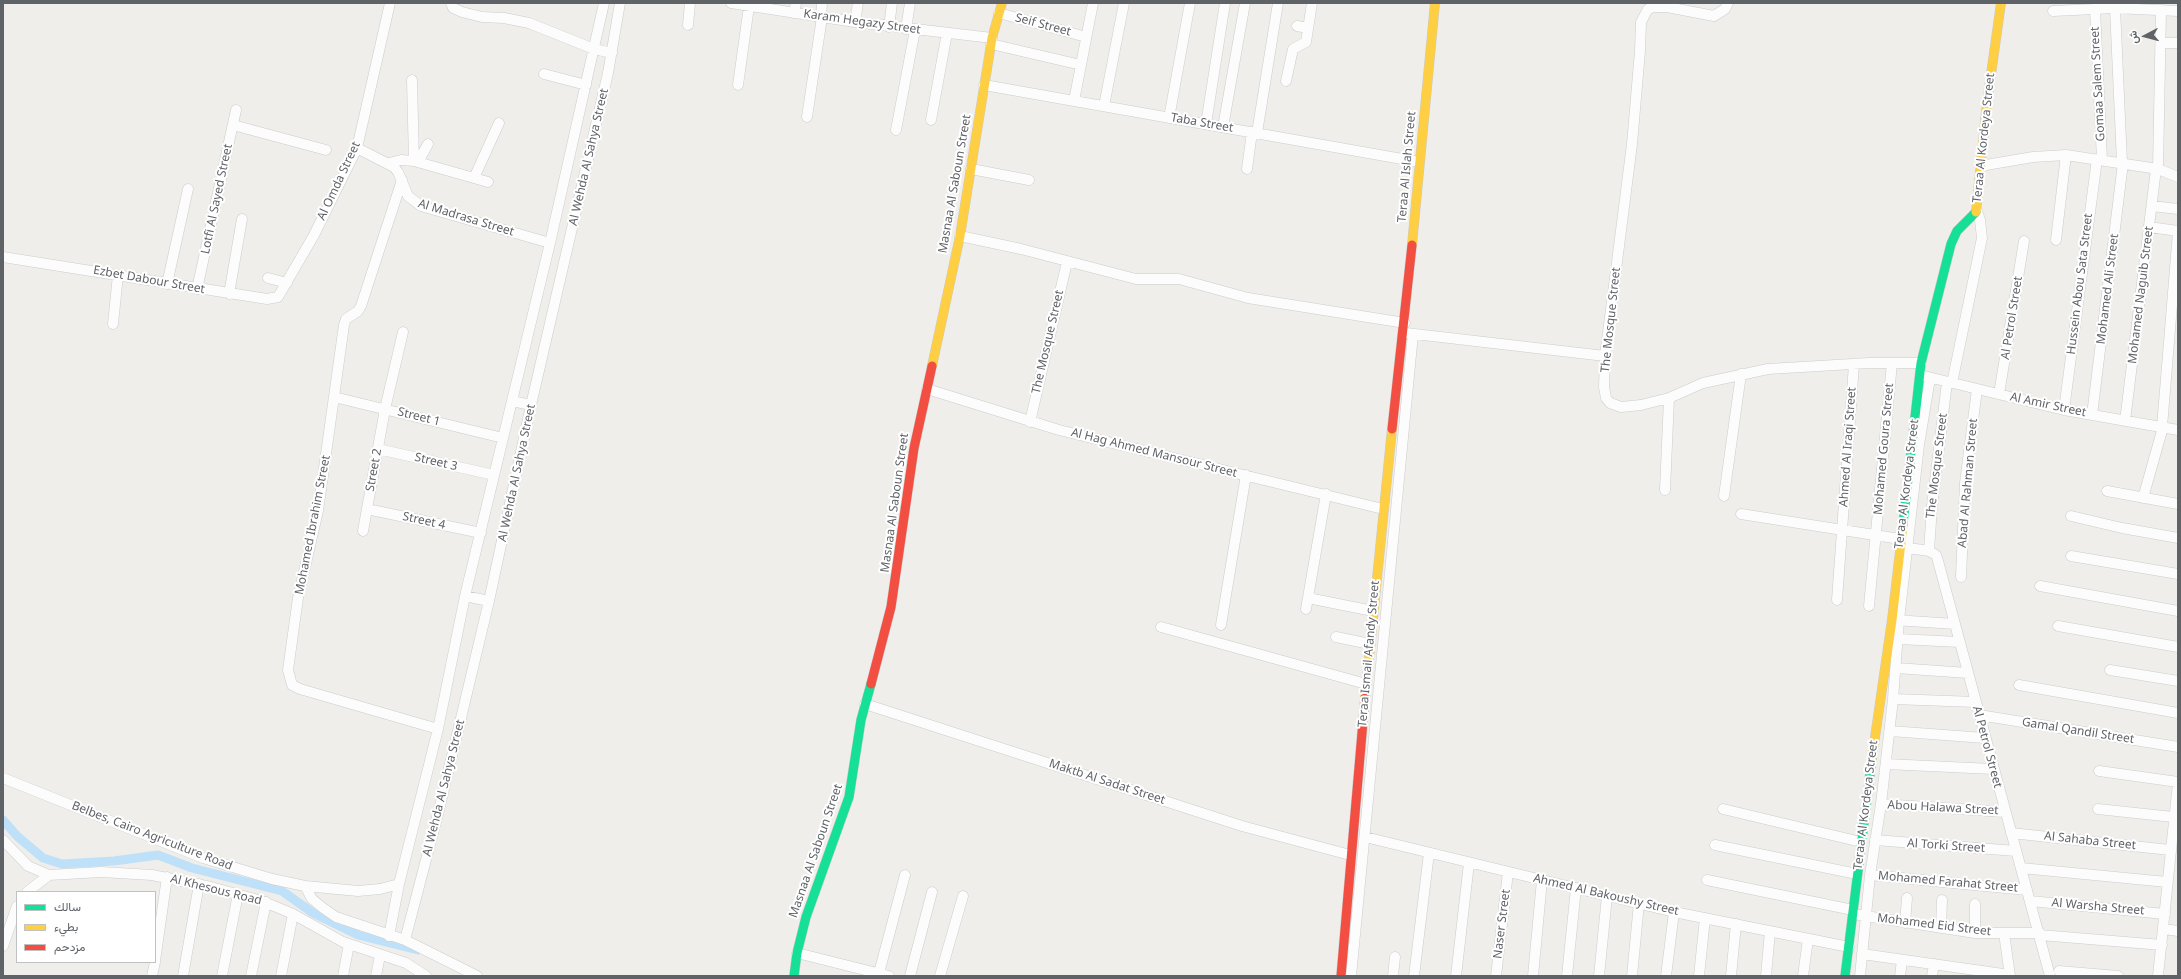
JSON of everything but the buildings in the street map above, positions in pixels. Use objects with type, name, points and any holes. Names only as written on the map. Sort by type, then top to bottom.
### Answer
[{"type":"street","name":"Al Omda Street","points":[[287,283],[349,167],[357,148],[390,3]]},
{"type":"street","points":[[451,3],[453,8],[462,12],[482,17],[504,18],[529,23],[594,49],[612,53]]},
{"type":"street","name":"Al Wehda Al Sahya Street","points":[[405,940],[439,810],[489,601],[531,405],[612,53],[620,3]]},
{"type":"street","points":[[688,25],[690,3]]},
{"type":"street","name":"Karam Hegazy Street","points":[[732,3],[749,6],[760,5],[795,8],[821,17],[947,33],[992,41],[1081,65]]},
{"type":"street","points":[[807,117],[822,3]]},
{"type":"street","points":[[856,22],[858,3]]},
{"type":"street","points":[[889,26],[892,3]]},
{"type":"street","points":[[896,130],[910,29],[910,3]]},
{"type":"street","name":"Masnaa Al Saboun Street","points":[[794,976],[797,953],[806,917],[849,797],[865,704],[891,607],[900,555],[906,495],[960,236],[984,84],[992,41],[1002,3]]},
{"type":"street","points":[[1074,101],[1093,3]]},
{"type":"street","points":[[1104,106],[1124,3]]},
{"type":"street","points":[[1169,118],[1190,3]]},
{"type":"street","points":[[1206,124],[1225,3]]},
{"type":"street","points":[[1223,127],[1245,3]]},
{"type":"street","points":[[1247,169],[1255,133],[1278,3]]},
{"type":"street","points":[[1286,81],[1293,49],[1306,42],[1312,3]]},
{"type":"street","name":"Teraa Al Islah Street","points":[[1407,330],[1419,162],[1435,3]]},
{"type":"street","name":"The Mosque Street","points":[[1728,3],[1725,9],[1714,16],[1661,6],[1648,8],[1644,13],[1641,22],[1632,144],[1605,356],[1604,387],[1606,398],[1610,403],[1621,407],[1634,406],[1670,398],[1704,383],[1742,374],[1811,366],[1921,363]]},
{"type":"street","name":"Teraa Al Kordeya Street","points":[[1845,976],[1860,842],[1896,620],[1921,363],[1951,244],[1957,231],[1966,220],[1977,211],[1980,166],[2001,3]]},
{"type":"street","name":"Al Wehda Al Sahya Street","points":[[389,936],[399,884],[438,729],[465,596],[550,243],[594,49],[602,4]]},
{"type":"street","points":[[738,85],[749,6]]},
{"type":"street","points":[[2053,10],[2115,8],[2178,11]]},
{"type":"street","name":"Mohamed Ali Street","points":[[2092,415],[2123,162],[2115,8]]},
{"type":"street","name":"Gomaa Salem Street","points":[[2095,9],[2099,159]]},
{"type":"street","name":"Mohamed Naguib Street","points":[[2125,421],[2157,169],[2161,10]]},
{"type":"street","name":"Seif Street","points":[[999,14],[1086,37]]},
{"type":"street","points":[[1297,26],[1308,28]]},
{"type":"street","points":[[931,120],[947,33]]},
{"type":"street","points":[[2161,43],[2178,43]]},
{"type":"street","name":"Al Wehda Al Sahya Street","points":[[544,74],[586,85]]},
{"type":"street","points":[[412,80],[416,161]]},
{"type":"street","name":"Taba Street","points":[[984,84],[1419,162]]},
{"type":"street","name":"Lotfi Al Sayed Street","points":[[197,289],[236,110]]},
{"type":"street","points":[[474,178],[499,123]]},
{"type":"street","points":[[233,125],[326,150]]},
{"type":"street","points":[[416,161],[428,144]]},
{"type":"street","name":"Al Madrasa Street","points":[[357,148],[389,164],[398,172],[408,196],[421,206],[550,243]]},
{"type":"street","points":[[1980,166],[2033,157],[2066,155],[2123,162],[2157,169],[2178,177]]},
{"type":"street","points":[[2056,240],[2066,155]]},
{"type":"street","name":"Hussein Abou Sata Street","points":[[2064,410],[2099,159]]},
{"type":"street","points":[[389,164],[401,160],[416,161],[488,182]]},
{"type":"street","points":[[971,169],[1029,180]]},
{"type":"street","name":"Mohamed Ibrahim Street","points":[[402,180],[361,306],[358,311],[346,319],[344,325],[340,363],[318,511],[298,598],[288,670],[289,679],[292,685],[300,689],[438,729]]},
{"type":"street","points":[[167,284],[188,189]]},
{"type":"street","points":[[2152,206],[2178,209]]},
{"type":"street","name":"The Mosque Street","points":[[1929,550],[1932,506],[1950,383],[1982,238],[1981,224],[1977,211]]},
{"type":"street","points":[[229,294],[242,219]]},
{"type":"street","points":[[2143,498],[2162,427],[2175,295],[2178,232],[2149,228]]},
{"type":"street","points":[[960,236],[1021,249],[1136,279],[1179,279],[1248,298],[1407,330],[1605,356]]},
{"type":"street","name":"Al Petrol Street","points":[[1999,394],[2024,241]]},
{"type":"street","name":"Ezbet Dabour Street","points":[[3,257],[229,294],[273,299],[278,297],[287,283]]},
{"type":"street","name":"The Mosque Street","points":[[1030,422],[1067,262]]},
{"type":"street","points":[[113,324],[118,275]]},
{"type":"street","points":[[268,278],[287,283]]},
{"type":"street","name":"Teraa Ismail Afandy Street","points":[[1341,976],[1350,855],[1358,786],[1366,684],[1383,509],[1407,330]]},
{"type":"street","name":"Teraa Ismail Afandy Street","points":[[1351,976],[1365,837],[1407,330]]},
{"type":"street","name":"Street 2","points":[[363,531],[385,409],[403,332]]},
{"type":"street","name":"Mohamed Goura Street","points":[[1869,606],[1892,363]]},
{"type":"street","name":"Ahmed Al Iraqi Street","points":[[1837,600],[1854,364]]},
{"type":"street","points":[[1724,496],[1742,374]]},
{"type":"street","name":"Al Amir Street","points":[[1920,375],[2064,410],[2178,430]]},
{"type":"street","name":"Teraa Al Kordeya Street","points":[[1903,544],[1930,378]]},
{"type":"street","name":"Al Hag Ahmed Mansour Street","points":[[927,389],[1030,422],[1383,509]]},
{"type":"street","name":"Abad Al Rahman Street","points":[[1961,577],[1965,482],[1977,389]]},
{"type":"street","name":"Street 1","points":[[334,397],[504,438]]},
{"type":"street","points":[[1665,490],[1670,398]]},
{"type":"street","points":[[512,401],[531,405]]},
{"type":"street","name":"Street 3","points":[[378,449],[494,475]]},
{"type":"street","points":[[1221,625],[1246,475]]},
{"type":"street","points":[[2107,491],[2178,504]]},
{"type":"street","points":[[1306,609],[1326,494]]},
{"type":"street","name":"Street 4","points":[[367,509],[481,533]]},
{"type":"street","points":[[1742,514],[1876,535],[1903,544],[1929,550]]},
{"type":"street","points":[[2071,516],[2122,528],[2178,538]]},
{"type":"street","name":"Al Petrol Street","points":[[1929,550],[1936,555],[1938,561],[2005,812],[2030,901],[2054,974]]},
{"type":"street","points":[[2071,556],[2178,574]]},
{"type":"street","points":[[2040,586],[2178,611]]},
{"type":"street","points":[[465,596],[489,601]]},
{"type":"street","points":[[1308,598],[1373,611]]},
{"type":"street","points":[[1896,620],[1955,624]]},
{"type":"street","name":"Teraa Al Kordeya Street","points":[[1860,976],[1870,875],[1890,731],[1898,639],[1896,620]]},
{"type":"street","points":[[2058,626],[2178,647]]},
{"type":"street","points":[[1161,627],[1366,684]]},
{"type":"street","points":[[1336,637],[1370,644]]},
{"type":"street","points":[[1898,639],[1960,642]]},
{"type":"street","points":[[1896,668],[1968,673]]},
{"type":"street","points":[[2110,670],[2178,681]]},
{"type":"street","points":[[2019,685],[2178,712]]},
{"type":"street","points":[[1893,699],[1976,702]]},
{"type":"street","name":"Maktb Al Sadat Street","points":[[865,704],[1242,826],[1350,855]]},
{"type":"street","name":"Gamal Qandil Street","points":[[1979,715],[2178,747]]},
{"type":"street","points":[[1890,731],[1985,738]]},
{"type":"street","points":[[1886,764],[1993,768]]},
{"type":"street","points":[[2098,771],[2178,783],[2173,817],[2164,929],[2158,976]]},
{"type":"street","name":"Belbes, Cairo Agriculture Road","points":[[3,778],[203,858],[272,879],[305,886],[358,891],[380,889],[399,884]]},
{"type":"street","points":[[1358,786],[1369,788]]},
{"type":"street","name":"Abou Halawa Street","points":[[1881,804],[2005,812]]},
{"type":"street","points":[[1723,809],[1860,842]]},
{"type":"street","points":[[2098,809],[2173,817]]},
{"type":"street","name":"Al Sahaba Street","points":[[2011,833],[2170,850]]},
{"type":"street","name":"Ahmed Al Bakoushy Street","points":[[1365,837],[1674,912],[1849,947]]},
{"type":"street","name":"Al Khesous Road","points":[[3,840],[28,866],[49,875],[127,872],[200,884],[266,902],[293,914],[349,944],[406,963],[426,976]]},
{"type":"street","name":"Al Torki Street","points":[[1875,840],[2016,851]]},
{"type":"street","points":[[1715,845],[1857,874]]},
{"type":"street","points":[[1414,976],[1429,853]]},
{"type":"street","points":[[1456,976],[1469,863]]},
{"type":"street","points":[[2021,868],[2167,882]]},
{"type":"street","name":"Naser Street","points":[[1496,976],[1508,872]]},
{"type":"street","points":[[27,891],[49,875]]},
{"type":"street","points":[[879,974],[905,875]]},
{"type":"street","name":"Mohamed Farahat Street","points":[[1870,875],[2027,890]]},
{"type":"street","points":[[156,954],[167,878]]},
{"type":"street","points":[[1533,976],[1542,880]]},
{"type":"street","name":"Mohamed Eid Street","points":[[1707,880],[1866,916],[1975,933],[2040,934],[2162,945]]},
{"type":"street","points":[[184,976],[200,884]]},
{"type":"street","points":[[305,886],[312,899],[322,908],[336,916],[389,936],[405,940],[477,976]]},
{"type":"street","points":[[1567,976],[1576,888]]},
{"type":"street","points":[[910,976],[932,892]]},
{"type":"street","points":[[222,976],[238,894]]},
{"type":"street","points":[[940,976],[963,896]]},
{"type":"street","points":[[1599,976],[1607,896]]},
{"type":"street","points":[[1905,922],[1907,898]]},
{"type":"street","points":[[1941,928],[1942,900]]},
{"type":"street","name":"Al Warsha Street","points":[[2030,901],[2165,914]]},
{"type":"street","points":[[251,976],[266,902]]},
{"type":"street","points":[[1632,976],[1638,903]]},
{"type":"street","points":[[1975,904],[1975,933]]},
{"type":"street","points":[[3,946],[16,909]]},
{"type":"street","points":[[1666,976],[1674,912]]},
{"type":"street","points":[[281,976],[293,914]]},
{"type":"street","points":[[1699,976],[1705,918]]},
{"type":"street","points":[[1731,976],[1736,924]]},
{"type":"street","points":[[2164,929],[2178,931]]},
{"type":"street","points":[[1766,976],[1770,931]]},
{"type":"street","points":[[1862,954],[1934,964],[1965,972],[2010,976],[2004,933]]},
{"type":"street","points":[[1803,976],[1808,939]]},
{"type":"street","points":[[343,976],[349,944]]},
{"type":"street","points":[[797,953],[889,976]]},
{"type":"street","points":[[376,976],[380,955]]},
{"type":"street","points":[[1393,976],[1395,957]]},
{"type":"street","points":[[1900,976],[1902,960]]},
{"type":"street","points":[[152,976],[155,963]]},
{"type":"street","points":[[1932,976],[1934,964]]},
{"type":"street","points":[[2054,974],[2118,976]]},
{"type":"waterway","points":[[3,820],[17,836],[43,858],[62,864],[114,861],[158,855],[192,868],[282,891],[313,913],[358,935],[418,950]]},
{"type":"traffic: fast","points":[[1903,525],[1921,363],[1951,244],[1957,231],[1976,212]]},
{"type":"traffic: fast","points":[[794,976],[797,953],[806,917],[849,797],[861,720],[871,684]]},
{"type":"traffic: fast","points":[[1845,976],[1872,758]]},
{"type":"traffic: slow","points":[[932,366],[960,236],[992,38],[1002,3]]},
{"type":"traffic: slow","points":[[1412,245],[1435,3]]},
{"type":"traffic: slow","points":[[1976,212],[1987,103],[2001,3]]},
{"type":"traffic: slow","points":[[1365,698],[1392,429]]},
{"type":"traffic: slow","points":[[1872,758],[1892,620],[1903,525]]},
{"type":"traffic: jam","points":[[1392,429],[1412,245]]},
{"type":"traffic: jam","points":[[871,684],[891,607],[914,448],[932,366]]},
{"type":"traffic: jam","points":[[1341,976],[1365,698]]}]
